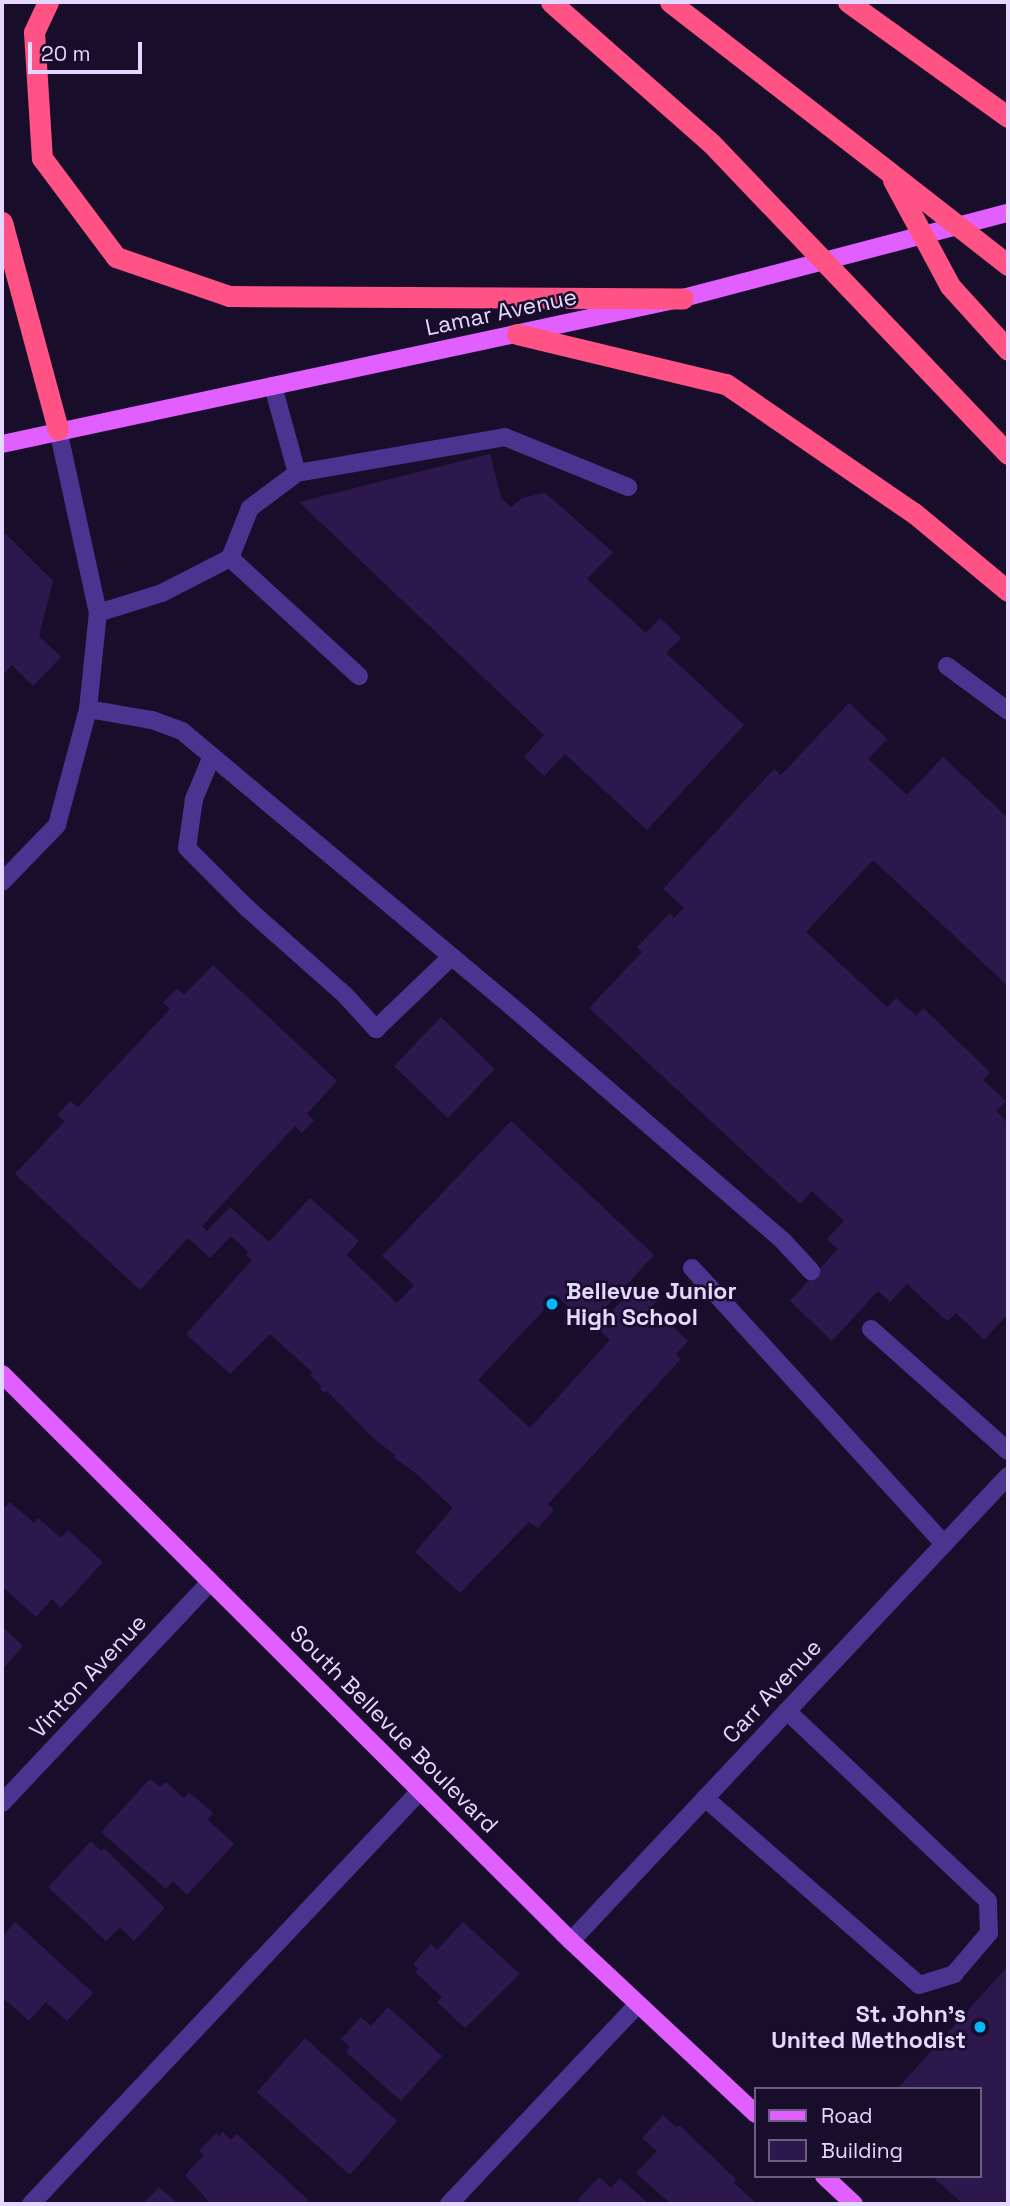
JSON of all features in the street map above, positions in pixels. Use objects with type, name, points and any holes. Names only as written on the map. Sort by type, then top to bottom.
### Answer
[{"type":"highway","points":[[48,2],[34,32],[42,158],[116,257],[229,296],[683,298]]},
{"type":"highway","points":[[551,2],[711,143],[1008,454]]},
{"type":"highway","points":[[670,2],[1008,265]]},
{"type":"highway","points":[[849,2],[1008,117]]},
{"type":"highway","points":[[951,78],[1008,128]]},
{"type":"highway","points":[[889,172],[950,286],[1008,350]]},
{"type":"highway","points":[[2,222],[58,430]]},
{"type":"highway","points":[[517,334],[726,384],[915,513],[1008,591]]},
{"type":"main road","name":"Lamar Avenue","points":[[2,444],[683,298],[1008,213]]},
{"type":"main road","name":"South Bellevue Boulevard","points":[[2,1374],[571,1941],[754,2112]]},
{"type":"main road","points":[[826,2178],[854,2204]]},
{"type":"street","points":[[273,386],[296,473]]},
{"type":"street","points":[[2,882],[57,825],[88,709],[98,613],[58,430]]},
{"type":"street","points":[[98,613],[162,593],[230,558],[250,508],[296,473],[505,437],[628,487]]},
{"type":"street","points":[[230,558],[359,676]]},
{"type":"street","points":[[947,666],[1008,711]]},
{"type":"street","points":[[88,709],[152,720],[182,731],[452,956],[784,1242],[811,1271]]},
{"type":"street","points":[[212,756],[194,799],[187,848],[247,908],[346,996],[376,1029],[452,956]]},
{"type":"street","points":[[692,1268],[944,1544]]},
{"type":"street","points":[[871,1329],[1008,1451]]},
{"type":"street","name":"Carr Avenue","points":[[571,1941],[1008,1476]]},
{"type":"street","name":"Vinton Avenue","points":[[2,1803],[210,1582]]},
{"type":"street","points":[[705,1798],[919,1986],[954,1974],[989,1933],[988,1901],[787,1711]]},
{"type":"street","points":[[31,2204],[421,1791]]},
{"type":"street","points":[[449,2204],[638,2004]]},
{"type":"building","points":[[490,454],[501,498],[511,507],[522,498],[545,493],[613,552],[587,579],[646,633],[660,618],[681,638],[666,653],[744,725],[647,830],[565,754],[544,776],[524,757],[544,735],[299,502]]},
{"type":"building","points":[[6,534],[53,581],[39,636],[61,657],[33,686],[12,665],[4,674],[2,671],[2,535]]},
{"type":"building","points":[[849,703],[887,739],[868,759],[907,795],[943,757],[1008,818],[1008,986],[873,860],[806,932],[887,1007],[896,998],[916,1016],[923,1008],[990,1072],[983,1080],[1006,1101],[996,1111],[1008,1123],[1008,1314],[984,1340],[956,1313],[947,1321],[907,1284],[890,1302],[878,1291],[832,1341],[790,1301],[838,1249],[827,1239],[844,1221],[812,1191],[800,1204],[589,1008],[642,952],[637,947],[670,913],[674,918],[684,908],[663,889],[774,769],[781,775]]},
{"type":"building","points":[[213,965],[337,1081],[307,1114],[314,1120],[302,1133],[295,1126],[202,1226],[207,1231],[230,1207],[269,1242],[310,1198],[359,1241],[347,1255],[397,1303],[414,1285],[382,1256],[511,1121],[654,1255],[603,1310],[608,1315],[634,1287],[645,1297],[648,1293],[657,1301],[652,1306],[688,1341],[676,1354],[681,1359],[548,1504],[554,1510],[538,1528],[529,1522],[460,1593],[415,1552],[453,1508],[413,1471],[393,1457],[395,1455],[372,1437],[327,1391],[325,1393],[320,1389],[322,1387],[310,1375],[313,1373],[270,1334],[230,1374],[186,1334],[252,1260],[246,1255],[248,1252],[231,1236],[210,1258],[188,1238],[140,1290],[15,1174],[65,1121],[57,1115],[70,1101],[78,1107],[170,1009],[163,1002],[177,988],[184,995]],"holes":[[[557,1296],[576,1314],[571,1320],[581,1329],[591,1322],[610,1340],[530,1428],[478,1380]]]},
{"type":"building","points":[[441,1017],[495,1069],[448,1118],[394,1066]]},
{"type":"building","points":[[10,1502],[34,1523],[38,1518],[61,1538],[68,1530],[103,1562],[61,1608],[52,1599],[36,1617],[2,1586],[2,1511]]},
{"type":"building","points":[[2,1626],[23,1646],[2,1670]]},
{"type":"building","points":[[150,1779],[160,1787],[166,1782],[184,1798],[189,1792],[213,1813],[207,1819],[234,1844],[187,1895],[173,1881],[166,1889],[101,1832]]},
{"type":"building","points":[[91,1841],[101,1851],[104,1848],[165,1908],[134,1941],[120,1927],[106,1941],[48,1887]]},
{"type":"building","points":[[15,1922],[93,1993],[67,2021],[46,2002],[29,2021],[2,1997],[2,1937]]},
{"type":"building","points":[[463,1922],[520,1974],[465,2028],[437,2002],[442,1997],[415,1972],[419,1969],[413,1964],[431,1944],[437,1950]]},
{"type":"building","name":"St. John's United Methodist","points":[[1008,1966],[1008,2204],[963,2204],[934,2178],[982,2178],[982,2087],[899,2087]]},
{"type":"building","points":[[388,2007],[442,2056],[401,2101],[346,2052],[350,2047],[341,2039],[361,2017],[371,2026]]},
{"type":"building","points":[[305,2038],[397,2121],[350,2175],[257,2092]]},
{"type":"building","points":[[663,2115],[676,2127],[680,2126],[736,2179],[734,2183],[757,2204],[671,2204],[636,2173],[657,2151],[642,2138]]},
{"type":"building","points":[[223,2132],[231,2140],[237,2134],[308,2200],[304,2204],[211,2204],[185,2175],[204,2155],[199,2151],[216,2133],[219,2136]]},
{"type":"building","points":[[599,2177],[611,2188],[620,2178],[649,2204],[582,2204],[578,2200]]},
{"type":"building","points":[[159,2187],[178,2204],[143,2204]]},
{"type":"place","name":"Bellevue Junior High School","points":[[552,1304]]},
{"type":"place","name":"St. John's United Methodist","points":[[980,2027]]}]
